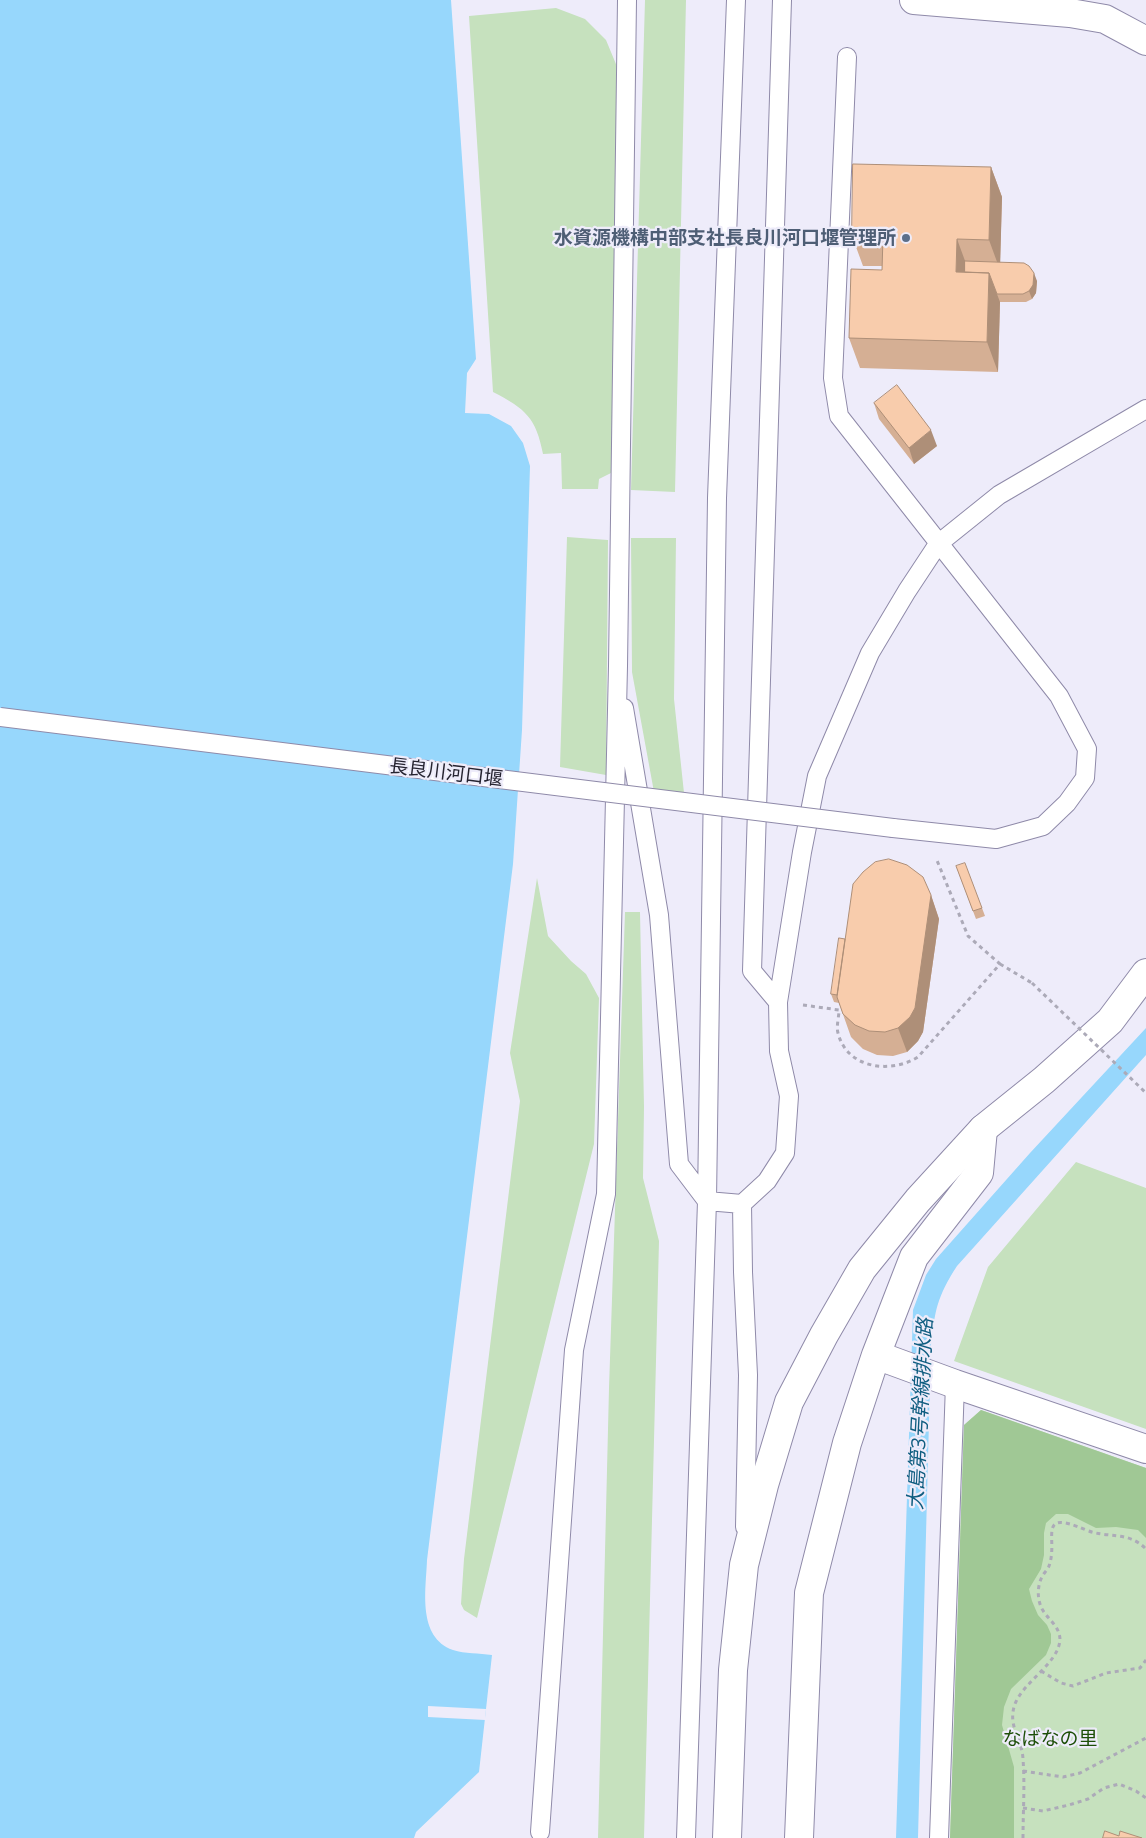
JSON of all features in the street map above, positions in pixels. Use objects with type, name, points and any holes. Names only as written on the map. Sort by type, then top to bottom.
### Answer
[{"type":"street","points":[[914,0],[1070,13],[1105,19],[1146,41]]},
{"type":"street","points":[[727,1838],[733,1670],[744,1565],[764,1485],[789,1402],[824,1335],[862,1269],[918,1200],[983,1129],[1044,1080],[1110,1021],[1146,974]]},
{"type":"street","points":[[799,1838],[809,1593],[847,1443],[889,1360],[914,1257],[980,1173],[983,1129]]},
{"type":"street","points":[[889,1360],[1146,1449]]},
{"type":"lane","points":[[540,1832],[574,1350],[606,1194],[618,666],[627,0]]},
{"type":"lane","points":[[686,1838],[707,1201],[717,498],[736,0]]},
{"type":"lane","points":[[778,1002],[752,971],[782,0]]},
{"type":"lane","name":"長良川河口堰","points":[[0,717],[925,832],[996,838],[1043,826],[1067,803],[1085,778],[1087,749],[1059,696],[839,416],[833,378],[847,57]]},
{"type":"lane","points":[[618,666],[659,915],[679,1164],[707,1201],[742,1204],[767,1181],[785,1153],[789,1096],[779,1051],[778,1002],[802,852],[817,776],[870,653],[938,544],[999,495],[1146,409]]},
{"type":"lane","points":[[742,1204],[748,1375],[744,1565]]},
{"type":"lane","points":[[939,1838],[946,1381]]},
{"type":"path","points":[[925,832],[968,936],[1000,964],[1032,984],[1146,1094]]},
{"type":"path","points":[[778,1002],[839,1010],[838,1032],[842,1044],[852,1055],[865,1063],[879,1068],[894,1067],[908,1063],[918,1056],[1000,964]]},
{"type":"path","points":[[1023,1838],[1023,1756],[1013,1727],[1013,1714],[1015,1703],[1024,1689],[1056,1654],[1060,1640],[1058,1629],[1040,1604],[1038,1590],[1041,1578],[1049,1566],[1051,1535],[1054,1526],[1060,1522],[1068,1522],[1091,1532],[1124,1536],[1139,1541],[1146,1549]]},
{"type":"path","points":[[1041,1671],[1062,1683],[1073,1686],[1106,1672],[1140,1668],[1146,1660]]},
{"type":"path","points":[[1023,1771],[1063,1777],[1080,1773],[1146,1738]]},
{"type":"path","points":[[1023,1808],[1043,1811],[1069,1805],[1088,1799],[1104,1788],[1119,1784],[1136,1790],[1146,1798]]},
{"type":"green space","points":[[645,0],[686,0],[675,492],[631,490]]},
{"type":"green space","points":[[556,8],[585,19],[606,40],[618,69],[611,473],[599,479],[598,489],[562,489],[561,453],[543,454],[537,432],[528,416],[514,404],[493,392],[469,16]]},
{"type":"green space","points":[[567,537],[608,540],[606,775],[560,767]]},
{"type":"green space","points":[[631,538],[676,538],[674,699],[684,793],[654,792],[632,672]]},
{"type":"green space","points":[[537,878],[548,936],[586,974],[599,998],[594,1144],[477,1618],[464,1610],[461,1604],[464,1559],[520,1101],[510,1053]]},
{"type":"green space","points":[[625,912],[640,912],[644,1107],[643,1178],[659,1241],[644,1838],[598,1838],[609,1388]]},
{"type":"green space","points":[[1076,1162],[1146,1188],[1146,1429],[954,1361],[988,1267]]},
{"type":"green space","name":"なばなの里","points":[[981,1410],[1146,1468],[1146,1838],[950,1838],[964,1425]]},
{"type":"green space","points":[[981,1410],[1146,1468],[1146,1538],[1138,1530],[1116,1527],[1096,1528],[1068,1514],[1056,1514],[1046,1523],[1041,1569],[1029,1589],[1038,1615],[1047,1625],[1051,1634],[1051,1643],[1046,1655],[1011,1689],[1004,1707],[1002,1725],[1014,1767],[1014,1838],[950,1838],[964,1425]]},
{"type":"water","points":[[0,0],[451,0],[476,359],[467,373],[465,413],[489,414],[511,426],[523,443],[530,466],[522,730],[513,864],[427,1560],[425,1598],[429,1624],[434,1635],[442,1644],[453,1650],[492,1655],[479,1772],[416,1832],[414,1838],[0,1838]]},
{"type":"water","name":"大島第3号幹線排水路","points":[[1146,1028],[1146,1055],[957,1266],[945,1286],[938,1304],[931,1345],[918,1838],[896,1838],[913,1310],[926,1275],[936,1259],[1030,1153]]},
{"type":"pier","points":[[428,1706],[486,1709],[485,1720],[428,1717]]},
{"type":"building","points":[[853,164],[991,167],[989,240],[957,239],[956,272],[989,273],[987,342],[849,338],[851,269],[882,270],[883,237],[852,236]]},
{"type":"building","points":[[965,261],[1024,263],[1034,273],[1033,285],[1029,291],[1023,294],[997,294],[989,273],[965,272]]},
{"type":"building","points":[[897,385],[931,430],[909,448],[874,403]]},
{"type":"building","points":[[889,859],[907,865],[923,877],[931,895],[915,1008],[910,1017],[898,1028],[885,1032],[869,1031],[855,1025],[843,1014],[837,997],[853,884],[875,862]]},
{"type":"building","points":[[965,863],[982,908],[973,911],[956,866]]},
{"type":"building","points":[[839,938],[845,939],[837,995],[831,994]]},
{"type":"building","points":[[1105,1831],[1119,1836],[1120,1831],[1142,1838],[1103,1838]]},
{"type":"place","name":"水資源機構中部支社長良川河口堰管理所","points":[[906,238]]}]
